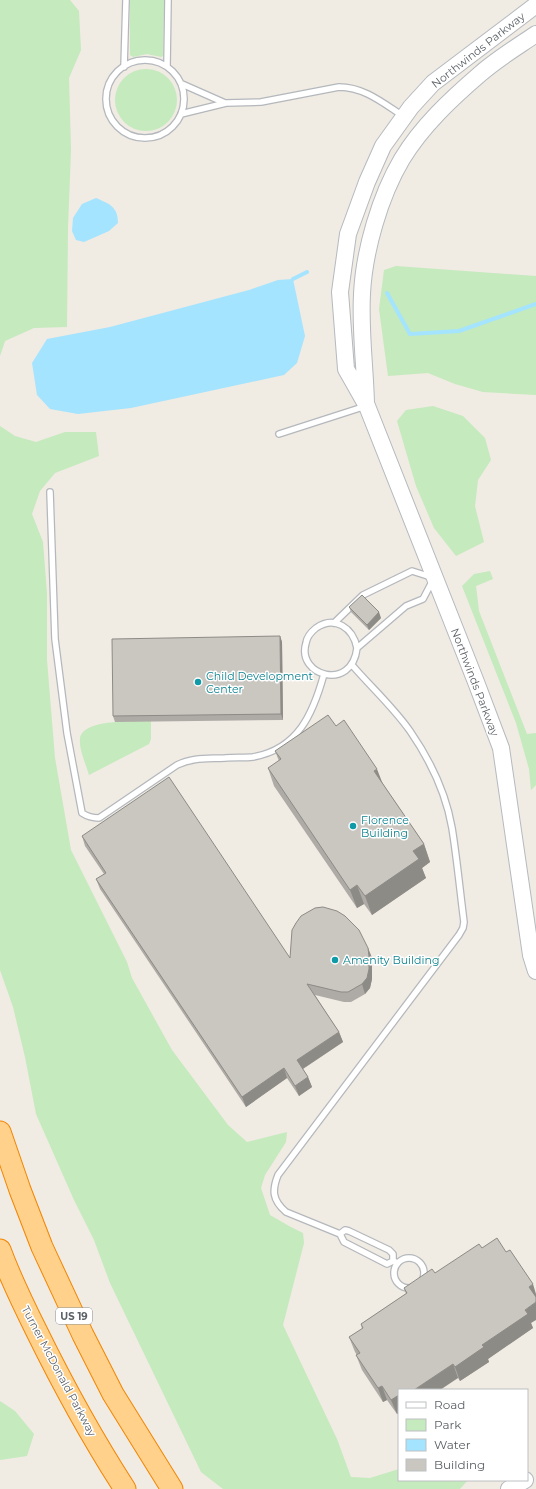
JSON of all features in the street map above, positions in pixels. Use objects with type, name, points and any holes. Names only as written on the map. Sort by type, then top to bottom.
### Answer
[{"type":"highway","name":"US 19","points":[[0,1132],[42,1247],[83,1335],[113,1394],[172,1489]]},
{"type":"highway","name":"Turner McDonald Parkway","points":[[0,1250],[27,1312],[53,1365],[82,1418],[125,1489]]},
{"type":"street","name":"Northwinds Parkway","points":[[536,5],[433,83],[404,116],[383,146],[366,182],[348,234],[340,292],[346,369],[366,406],[501,748],[531,955],[536,972]]},
{"type":"street","name":"Northwinds Parkway","points":[[366,406],[362,338],[362,293],[370,239],[387,190],[402,159],[422,131],[432,120],[480,73],[536,34]]},
{"type":"street","points":[[508,1489],[522,1481]]},
{"type":"lane","points":[[124,67],[126,0]]},
{"type":"lane","points":[[167,66],[168,0]]},
{"type":"lane","points":[[145,60],[157,62],[167,66],[176,74],[182,84],[184,94],[184,104],[181,114],[175,124],[166,132],[143,138],[131,135],[121,129],[113,120],[108,109],[107,97],[109,85],[115,75],[124,67],[134,62],[145,60]]},
{"type":"lane","points":[[182,84],[226,103]]},
{"type":"lane","points":[[181,114],[226,103],[261,102],[333,88],[351,87],[369,94],[404,116]]},
{"type":"lane","points":[[279,434],[366,406]]},
{"type":"lane","points":[[50,492],[55,639],[67,733],[82,813],[93,818],[99,818],[177,765],[187,760],[252,757],[264,754],[280,747],[291,740],[305,724],[319,693],[324,674]]},
{"type":"lane","points":[[334,623],[362,595],[412,571],[434,578],[423,599],[406,606],[357,648]]},
{"type":"lane","points":[[334,623],[344,626],[350,631],[355,639],[357,648],[356,657],[352,665],[346,671],[337,675],[324,674],[312,668],[307,661],[305,653],[305,645],[312,630],[319,625],[334,623]]},
{"type":"lane","points":[[340,1234],[345,1230],[349,1231],[389,1250],[393,1254],[395,1262],[394,1277],[400,1285],[410,1289],[420,1284],[423,1280],[424,1270],[418,1261],[408,1258],[403,1259],[395,1262],[387,1264],[344,1242],[340,1234],[286,1212],[281,1207],[274,1194],[275,1182],[278,1175],[459,935],[463,928],[464,922],[452,828],[440,786],[425,756],[398,715],[352,665]]},
{"type":"green space","points":[[0,0],[70,0],[79,11],[81,50],[69,78],[71,150],[68,227],[67,327],[34,328],[5,341],[0,356]]},
{"type":"green space","points":[[130,0],[164,0],[163,56],[161,57],[147,54],[133,57],[130,55]]},
{"type":"green space","points":[[146,69],[163,74],[168,78],[172,83],[177,100],[172,117],[168,122],[163,126],[146,131],[129,126],[124,122],[120,117],[115,100],[120,83],[124,78],[129,74]]},
{"type":"green space","points":[[396,266],[536,276],[536,395],[483,392],[455,384],[428,373],[388,376],[379,309],[384,270]]},
{"type":"green space","points":[[433,406],[463,416],[485,438],[491,460],[478,480],[475,506],[484,542],[456,556],[434,528],[416,486],[397,421],[406,410]]},
{"type":"green space","points":[[0,426],[15,436],[36,442],[65,432],[96,432],[99,456],[55,473],[40,491],[32,514],[43,542],[47,594],[47,660],[55,758],[71,850],[127,962],[132,978],[172,1050],[228,1125],[247,1142],[287,1132],[286,1142],[265,1175],[261,1188],[270,1215],[303,1233],[304,1243],[283,1325],[337,1439],[351,1477],[370,1478],[398,1469],[398,1481],[467,1481],[460,1489],[223,1489],[201,1472],[110,1283],[94,1240],[74,1200],[36,1114],[25,1057],[13,1007],[0,970]]},
{"type":"green space","points":[[490,571],[493,579],[476,586],[479,611],[527,734],[536,733],[536,785],[531,790],[529,769],[516,723],[462,586],[474,574]]},
{"type":"green space","points":[[151,721],[151,739],[149,744],[89,775],[81,748],[80,739],[83,732],[90,727],[111,722]]},
{"type":"green space","points":[[0,1401],[15,1411],[34,1434],[27,1456],[0,1460]]},
{"type":"water","points":[[96,198],[105,202],[115,210],[117,213],[118,223],[109,231],[84,242],[76,240],[72,231],[73,218],[82,204]]},
{"type":"water","points":[[293,279],[305,336],[297,363],[284,375],[131,408],[78,414],[50,409],[37,395],[32,363],[47,339],[110,327],[249,290],[278,280]]},
{"type":"building","points":[[362,595],[379,612],[367,625],[349,607]]},
{"type":"building","name":"Child Development Center","points":[[280,636],[281,714],[113,716],[112,639]]},
{"type":"building","name":"Florence Building","points":[[328,715],[336,726],[344,720],[377,769],[374,771],[424,844],[413,851],[419,859],[365,896],[357,885],[350,890],[268,768],[281,759],[275,751]]},
{"type":"building","points":[[169,777],[290,958],[292,930],[301,916],[315,908],[323,907],[337,911],[345,916],[359,930],[368,948],[369,969],[367,978],[362,984],[348,992],[341,992],[307,984],[339,1032],[297,1060],[308,1077],[295,1086],[284,1068],[242,1097],[96,879],[106,873],[82,836]]},
{"type":"building","points":[[497,1238],[506,1252],[510,1250],[533,1284],[529,1287],[536,1297],[536,1302],[525,1310],[528,1314],[482,1345],[484,1347],[455,1367],[453,1364],[416,1389],[398,1389],[398,1396],[391,1400],[382,1386],[378,1388],[356,1355],[360,1353],[349,1337],[363,1328],[361,1324],[407,1293],[404,1288],[432,1269],[435,1273],[479,1244],[482,1248]]},
{"type":"waterway","points":[[293,279],[307,272]]},
{"type":"waterway","points":[[387,293],[410,334],[459,331],[536,304]]},
{"type":"place","name":"Child Development Center","points":[[198,682]]},
{"type":"place","name":"Florence Building","points":[[353,826]]},
{"type":"place","name":"Amenity Building","points":[[335,960]]}]
